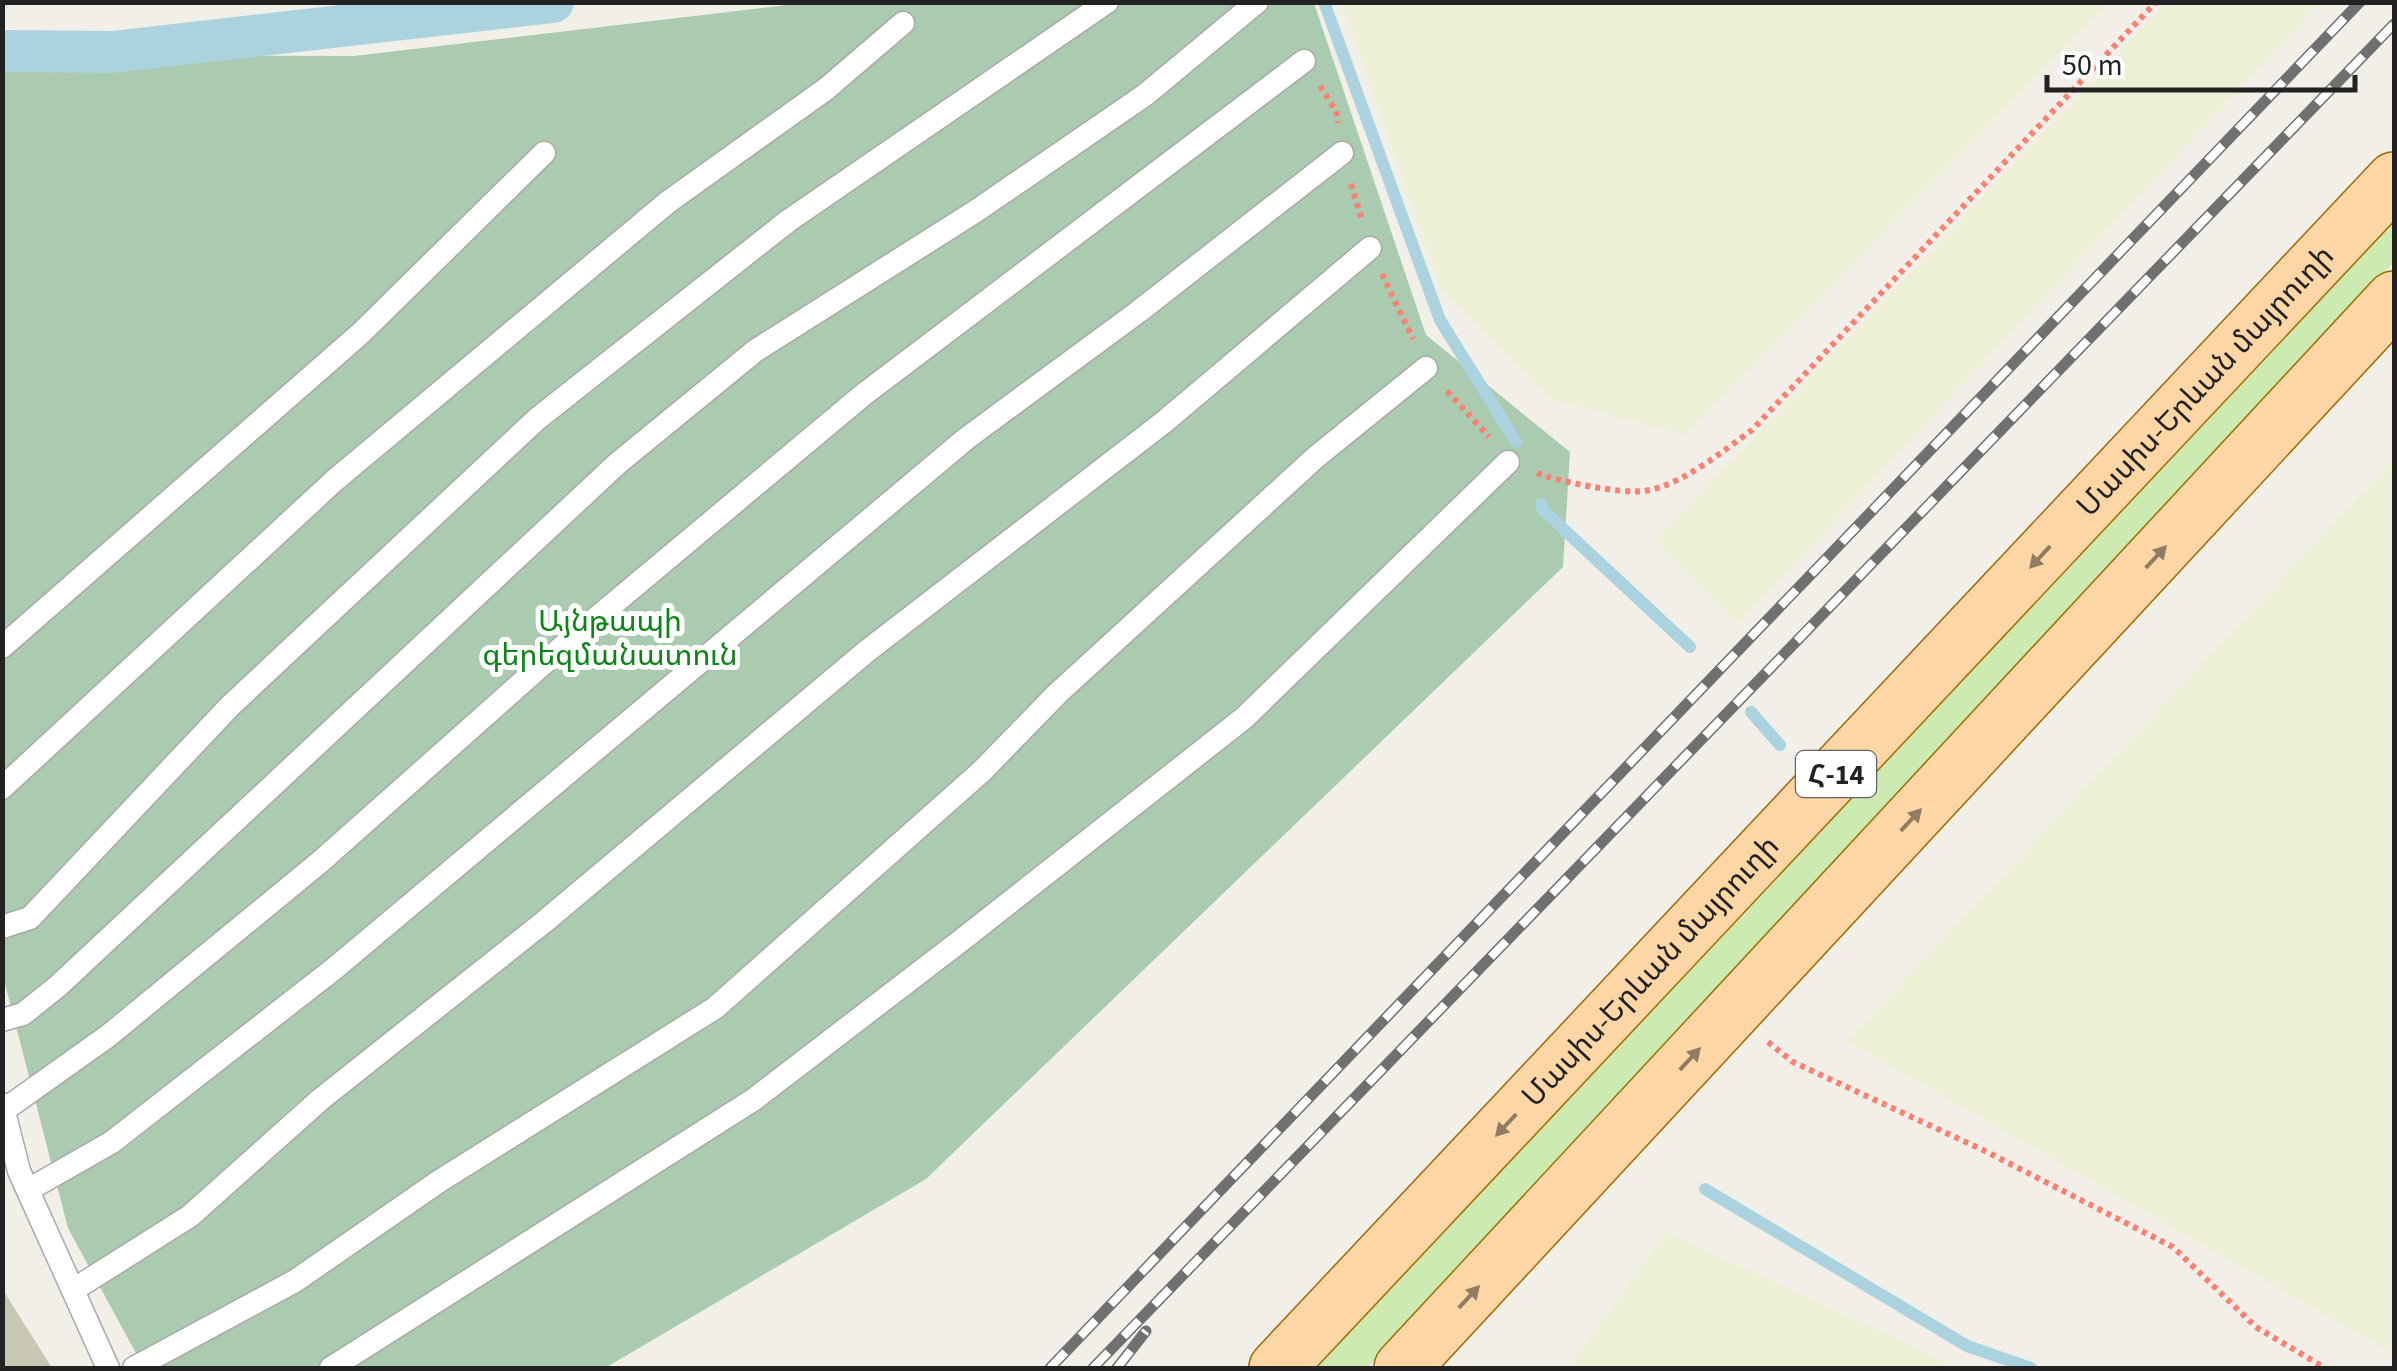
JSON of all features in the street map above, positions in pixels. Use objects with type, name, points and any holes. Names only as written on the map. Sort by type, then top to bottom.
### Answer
[{"type":"main road","name":"Մասիս-Երևան մայրուղի","points":[[1277,1368],[2394,180]]},
{"type":"main road","name":"Հ-14","points":[[1402,1368],[2394,299]]},
{"type":"lane","points":[[2,927],[30,918],[230,706],[537,419],[788,222],[1107,2]]},
{"type":"lane","points":[[2,1020],[23,1014],[58,986],[618,463],[755,351],[976,211],[1144,95],[1257,2]]},
{"type":"lane","points":[[2,788],[335,480],[668,202],[826,89],[903,23]]},
{"type":"lane","points":[[108,1368],[19,1170],[3,1107],[108,1036],[320,862],[570,640],[863,396],[1304,61]]},
{"type":"lane","points":[[28,1190],[112,1142],[334,968],[967,438],[1138,312],[1342,152]]},
{"type":"lane","points":[[2,648],[361,333],[544,153]]},
{"type":"lane","points":[[73,1290],[190,1216],[322,1098],[544,922],[867,650],[1164,422],[1370,248]]},
{"type":"lane","points":[[134,1368],[296,1281],[438,1182],[714,1008],[982,771],[1058,693],[1316,457],[1426,368]]},
{"type":"lane","points":[[331,1368],[753,1100],[964,939],[1244,718],[1508,462]]},
{"type":"path","points":[[1304,61],[1336,111],[1342,152],[1370,248],[1426,368],[1508,462],[1560,482],[1644,491],[1694,472],[1752,430],[2156,2]]},
{"type":"path","points":[[1732,1013],[1793,1062],[1983,1150],[2173,1247],[2256,1326],[2325,1368]]},
{"type":"shaded area","points":[[1342,2],[2109,3],[1684,435],[1548,398],[1441,289]]},
{"type":"shaded area","points":[[2167,3],[2320,3],[1739,623],[1655,541]]},
{"type":"shaded area","points":[[2394,459],[2394,1354],[1847,1041]]},
{"type":"shaded area","points":[[1666,1232],[1959,1368],[1568,1368]]},
{"type":"shaded area","points":[[3,1290],[52,1368],[3,1368]]},
{"type":"green space","name":"Այնթապի գերեզմանատուն","points":[[813,2],[1314,3],[1426,335],[1570,452],[1563,567],[926,1179],[605,1368],[144,1368],[68,1228],[3,976],[2,55],[354,56]]},
{"type":"green space","points":[[2394,214],[2394,262],[1367,1368],[1315,1368],[1518,1148]]},
{"type":"waterway","points":[[2,51],[112,52],[553,2]]},
{"type":"waterway","points":[[1324,2],[1440,320],[1516,442]]},
{"type":"waterway","points":[[1541,504],[1690,647]]},
{"type":"waterway","points":[[1751,712],[1780,745]]},
{"type":"waterway","points":[[1705,1189],[1967,1346],[2031,1368]]},
{"type":"railway","points":[[1050,1368],[2360,2]]},
{"type":"railway","points":[[1093,1368],[2394,24]]},
{"type":"railway","points":[[1117,1368],[1146,1331]]}]
